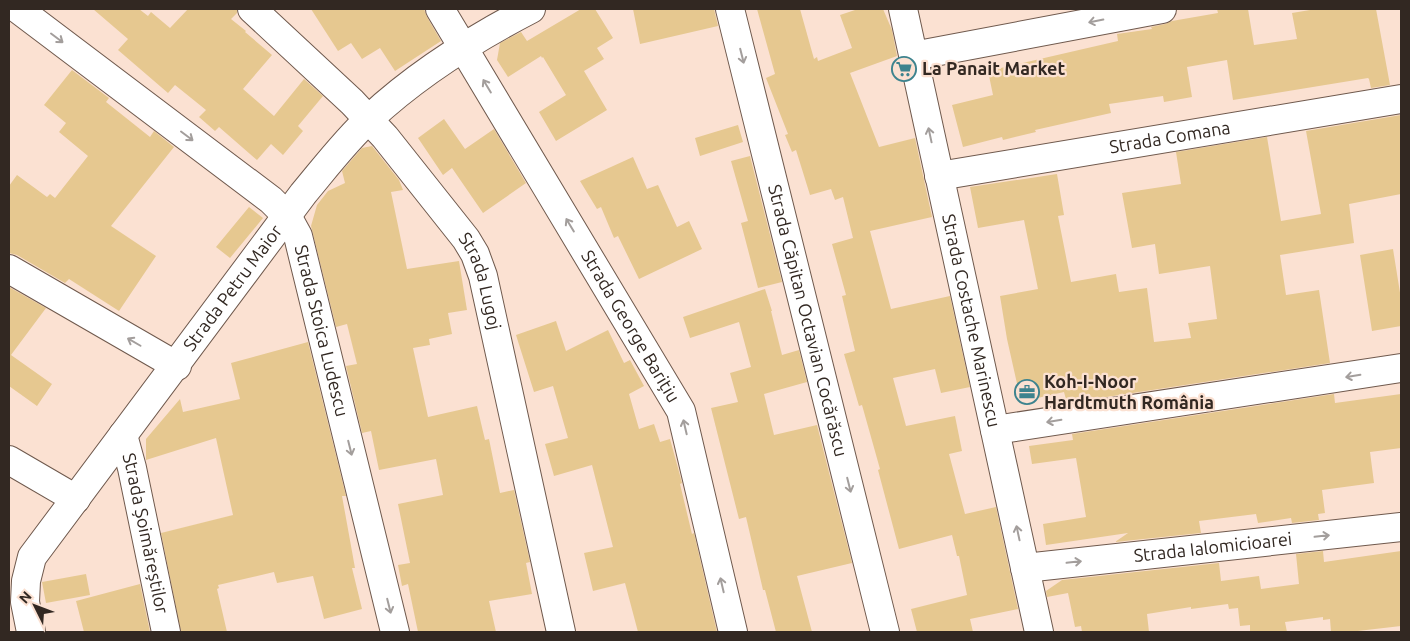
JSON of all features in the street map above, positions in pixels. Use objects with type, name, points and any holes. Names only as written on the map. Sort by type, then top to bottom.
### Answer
[{"type":"street","name":"Strada Stoica Ludescu","points":[[18,9],[271,200],[287,216],[298,236],[395,632]]},
{"type":"street","name":"Strada Lugoj","points":[[252,9],[352,102],[385,137],[460,231],[475,254],[483,276],[561,632]]},
{"type":"street","name":"Strada George Barițiu","points":[[440,9],[681,410],[733,632]]},
{"type":"street","name":"Strada Petru Maior","points":[[31,632],[17,603],[26,581],[32,557],[287,216],[348,140],[368,119],[410,84],[463,47],[496,26],[531,9]]},
{"type":"street","name":"Strada Căpitan Octavian Cocărăscu","points":[[730,9],[885,632]]},
{"type":"street","name":"Strada Costache Marinescu","points":[[903,9],[1039,632]]},
{"type":"street","points":[[913,56],[1162,9]]},
{"type":"street","name":"Strada Comana","points":[[939,176],[1401,99]]},
{"type":"street","points":[[9,269],[176,366]]},
{"type":"street","points":[[995,430],[1401,368]]},
{"type":"street","name":"Strada Șoimăreștilor","points":[[123,435],[132,468],[166,632]]},
{"type":"street","points":[[9,460],[76,499]]},
{"type":"street","name":"Strada Ialomicioarei","points":[[1025,568],[1401,527]]},
{"type":"building","points":[[93,9],[139,9],[148,16],[151,12],[170,28],[188,9],[237,9],[237,13],[231,19],[272,55],[243,89],[274,116],[304,79],[323,96],[298,126],[303,131],[283,155],[271,144],[257,160],[219,127],[215,131],[199,117],[206,110],[175,85],[168,93],[118,50],[128,39]]},
{"type":"building","points":[[311,9],[424,9],[441,41],[395,71],[380,48],[362,59],[351,43],[338,51]]},
{"type":"building","points":[[581,9],[595,9],[613,38],[597,48],[604,59],[584,71],[607,110],[556,141],[539,112],[566,95],[541,56],[508,77],[497,60],[500,43],[521,32],[527,41]]},
{"type":"building","points":[[633,9],[714,9],[718,26],[640,44]]},
{"type":"building","points":[[757,9],[800,9],[814,59],[817,57],[818,61],[852,48],[840,15],[858,9],[883,9],[892,30],[897,56],[850,73],[879,147],[915,138],[932,217],[870,231],[891,309],[950,296],[970,387],[941,393],[935,369],[893,378],[906,426],[955,416],[962,451],[949,454],[965,514],[996,507],[1018,609],[970,619],[973,632],[917,632],[911,609],[967,595],[959,556],[957,556],[952,535],[899,549],[878,470],[880,469],[862,405],[859,406],[844,354],[855,351],[842,296],[846,295],[832,244],[853,238],[843,197],[835,200],[831,189],[810,195],[796,150],[792,152],[785,135],[788,134],[766,78],[775,74]]},
{"type":"building","points":[[1217,9],[1248,9],[1254,45],[1297,39],[1292,13],[1316,9],[1376,9],[1390,85],[1371,88],[1368,78],[1233,100],[1227,60],[1187,67],[1192,97],[1164,102],[1163,96],[1109,104],[1111,113],[1035,130],[1036,132],[1003,140],[1002,137],[963,147],[952,105],[993,95],[988,71],[1118,41],[1117,34],[1152,29],[1151,27],[1172,21],[1218,13]]},
{"type":"building","points":[[72,70],[109,98],[106,102],[150,137],[154,131],[174,147],[111,226],[156,256],[119,311],[69,279],[65,283],[17,255],[9,253],[9,186],[17,175],[47,197],[50,194],[55,198],[88,156],[59,132],[66,123],[44,105]]},
{"type":"building","points":[[1401,115],[1401,194],[1349,204],[1354,243],[1280,255],[1286,295],[1319,290],[1330,363],[1067,403],[1064,392],[1033,399],[1018,388],[1000,296],[1038,289],[1024,220],[978,228],[970,187],[1057,174],[1064,215],[1058,216],[1071,282],[1116,274],[1119,292],[1147,288],[1154,342],[1191,338],[1188,323],[1217,319],[1210,266],[1159,274],[1155,244],[1132,248],[1122,193],[1181,184],[1176,152],[1267,137],[1281,221],[1321,214],[1306,131]]},
{"type":"building","points":[[444,119],[465,149],[494,129],[526,183],[483,213],[452,168],[443,175],[418,138]]},
{"type":"building","points":[[738,125],[743,142],[700,156],[695,138]]},
{"type":"building","points":[[372,146],[399,180],[403,190],[391,192],[407,269],[459,261],[467,310],[448,313],[452,334],[429,339],[430,345],[413,348],[428,417],[477,406],[485,440],[489,439],[500,493],[514,490],[530,562],[526,563],[532,594],[489,601],[496,632],[418,632],[408,584],[402,586],[398,565],[410,563],[398,504],[443,495],[436,459],[379,470],[371,431],[362,433],[346,366],[357,364],[347,324],[336,327],[311,226],[317,205],[328,191],[345,183],[342,171],[362,148]]},
{"type":"building","points":[[750,156],[782,282],[758,288],[741,223],[748,221],[731,161]]},
{"type":"building","points":[[633,157],[647,189],[658,185],[677,227],[689,221],[702,249],[639,279],[618,236],[614,238],[601,207],[597,209],[580,181]]},
{"type":"building","points":[[249,207],[263,218],[230,258],[216,247]]},
{"type":"building","points":[[1393,249],[1401,299],[1401,326],[1372,331],[1360,255]]},
{"type":"building","points":[[9,287],[46,308],[11,355],[52,384],[37,406],[9,386]]},
{"type":"building","points":[[765,289],[782,355],[799,350],[807,382],[764,394],[774,435],[817,425],[852,563],[797,576],[812,632],[776,632],[765,590],[763,590],[746,517],[739,519],[711,408],[738,402],[730,373],[751,367],[739,322],[690,338],[683,317]]},
{"type":"building","points":[[556,321],[566,351],[608,330],[624,363],[630,360],[644,386],[629,394],[639,429],[654,424],[660,442],[670,439],[717,632],[638,632],[625,583],[593,591],[584,553],[613,547],[592,465],[554,476],[545,444],[568,438],[553,386],[534,392],[516,335]]},
{"type":"building","points":[[308,342],[346,496],[342,496],[355,568],[352,568],[362,609],[324,619],[313,576],[277,583],[274,572],[218,585],[219,588],[217,589],[227,632],[181,632],[161,533],[233,515],[216,438],[146,460],[146,439],[180,399],[183,412],[240,399],[231,363]]},
{"type":"building","points":[[1334,394],[1335,403],[1401,394],[1401,448],[1370,452],[1374,483],[1322,490],[1325,513],[1318,514],[1319,520],[1292,523],[1291,518],[1258,523],[1256,514],[1199,521],[1201,533],[1115,542],[1128,533],[1046,545],[1043,524],[1086,517],[1076,458],[1032,464],[1029,446],[1073,440],[1072,434]]},
{"type":"building","points":[[1323,551],[1324,562],[1401,551],[1401,626],[1349,632],[1331,632],[1330,619],[1323,620],[1323,617],[1285,622],[1287,632],[1250,632],[1250,625],[1240,626],[1238,608],[1229,609],[1228,604],[1191,609],[1191,607],[1147,614],[1149,632],[1082,632],[1081,626],[1075,627],[1068,593],[1047,597],[1046,591],[1062,580],[1219,563],[1221,581],[1259,576],[1261,589],[1299,584],[1296,554]]},
{"type":"building","points":[[86,574],[90,595],[46,603],[42,582]]},
{"type":"building","points":[[140,584],[150,632],[84,632],[76,601]]},
{"type":"place","name":"La Panait Market","points":[[904,69]]},
{"type":"place","name":"Koh-I-Noor Hardtmuth România","points":[[1027,392]]}]
